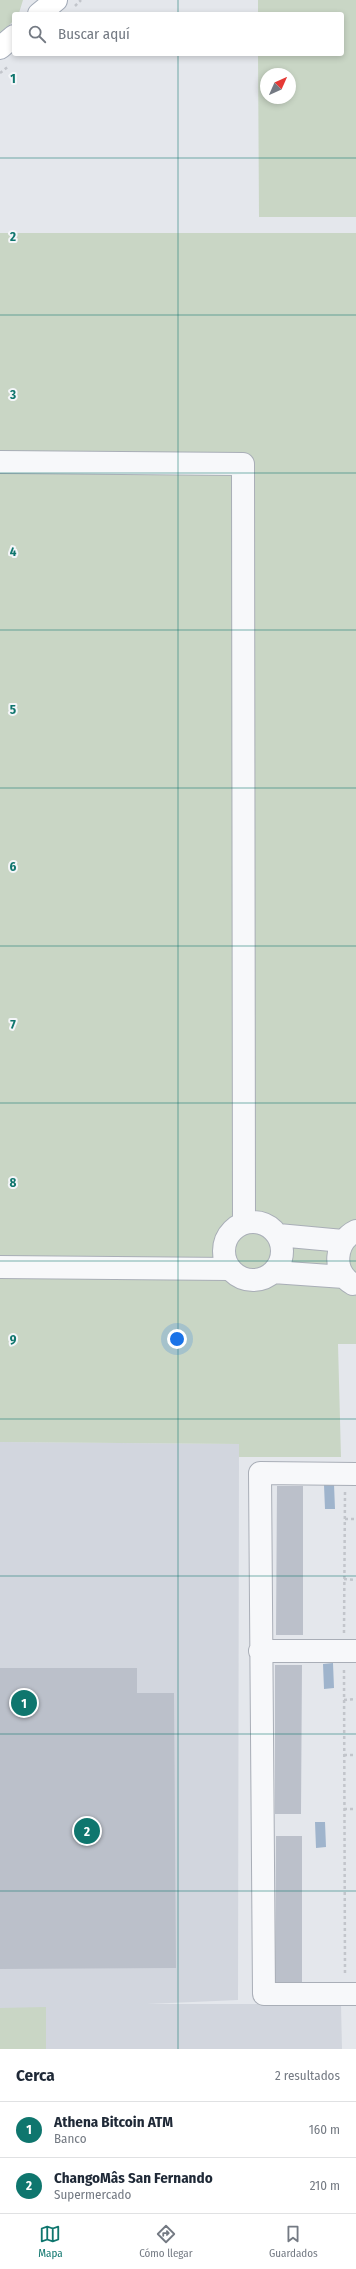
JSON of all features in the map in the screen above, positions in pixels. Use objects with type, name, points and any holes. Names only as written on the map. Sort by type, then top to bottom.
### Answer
[{"type":"main road","points":[[29,12],[32,0]]},
{"type":"main road","points":[[41,12],[56,0]]},
{"type":"main road","points":[[0,48],[12,38]]},
{"type":"street","points":[[0,462],[243,464],[244,1222]]},
{"type":"street","points":[[0,1267],[229,1269],[246,1280],[256,1280],[265,1278],[274,1272],[279,1264],[282,1254],[282,1244],[278,1235],[271,1228],[262,1223],[253,1221],[244,1222],[228,1234],[224,1242],[223,1252],[229,1269]]},
{"type":"street","points":[[278,1235],[350,1236],[338,1259],[350,1281]]},
{"type":"street","points":[[274,1272],[350,1281]]},
{"type":"street","points":[[350,1474],[260,1473],[260,1651],[264,1994],[350,1994]]},
{"type":"street","points":[[260,1651],[350,1651]]},
{"type":"path","points":[[350,1474],[344,1519],[344,1580],[350,1651],[344,1700],[344,1809],[350,1994]]},
{"type":"path","points":[[344,1519],[356,1519]]},
{"type":"path","points":[[344,1580],[356,1580]]},
{"type":"path","points":[[344,1700],[356,1699]]},
{"type":"path","points":[[344,1755],[356,1755]]},
{"type":"path","points":[[344,1809],[356,1809]]},
{"type":"shaded area","points":[[0,1442],[239,1444],[238,2000],[147,2004],[341,2004],[342,2049],[0,2049]]},
{"type":"green space","points":[[0,0],[23,0],[19,12],[12,12],[12,22],[0,35]]},
{"type":"green space","points":[[258,0],[356,0],[356,217],[259,217],[258,56],[344,56],[344,12],[258,12]]},
{"type":"green space","points":[[0,233],[356,233],[356,1344],[338,1344],[341,1457],[239,1457],[239,1444],[0,1442]]},
{"type":"green space","points":[[46,2007],[46,2049],[0,2049],[0,2008]]},
{"type":"water","points":[[334,1484],[335,1509],[325,1509],[324,1485]]},
{"type":"water","points":[[333,1663],[334,1688],[324,1689],[323,1664]]},
{"type":"water","points":[[315,1822],[325,1822],[326,1847],[316,1848]]},
{"type":"building","points":[[277,1486],[303,1486],[303,1635],[276,1635]]},
{"type":"building","points":[[275,1665],[302,1665],[301,1814],[275,1814]]},
{"type":"building","points":[[0,1668],[137,1668],[137,1693],[174,1693],[176,1968],[0,1969]]},
{"type":"building","points":[[276,1836],[302,1836],[302,1985],[275,1985]]},
{"type":"place","name":"Athena Bitcoin ATM","points":[[24,1703]]},
{"type":"place","name":"ChangoMâs San Fernando","points":[[87,1831]]}]
